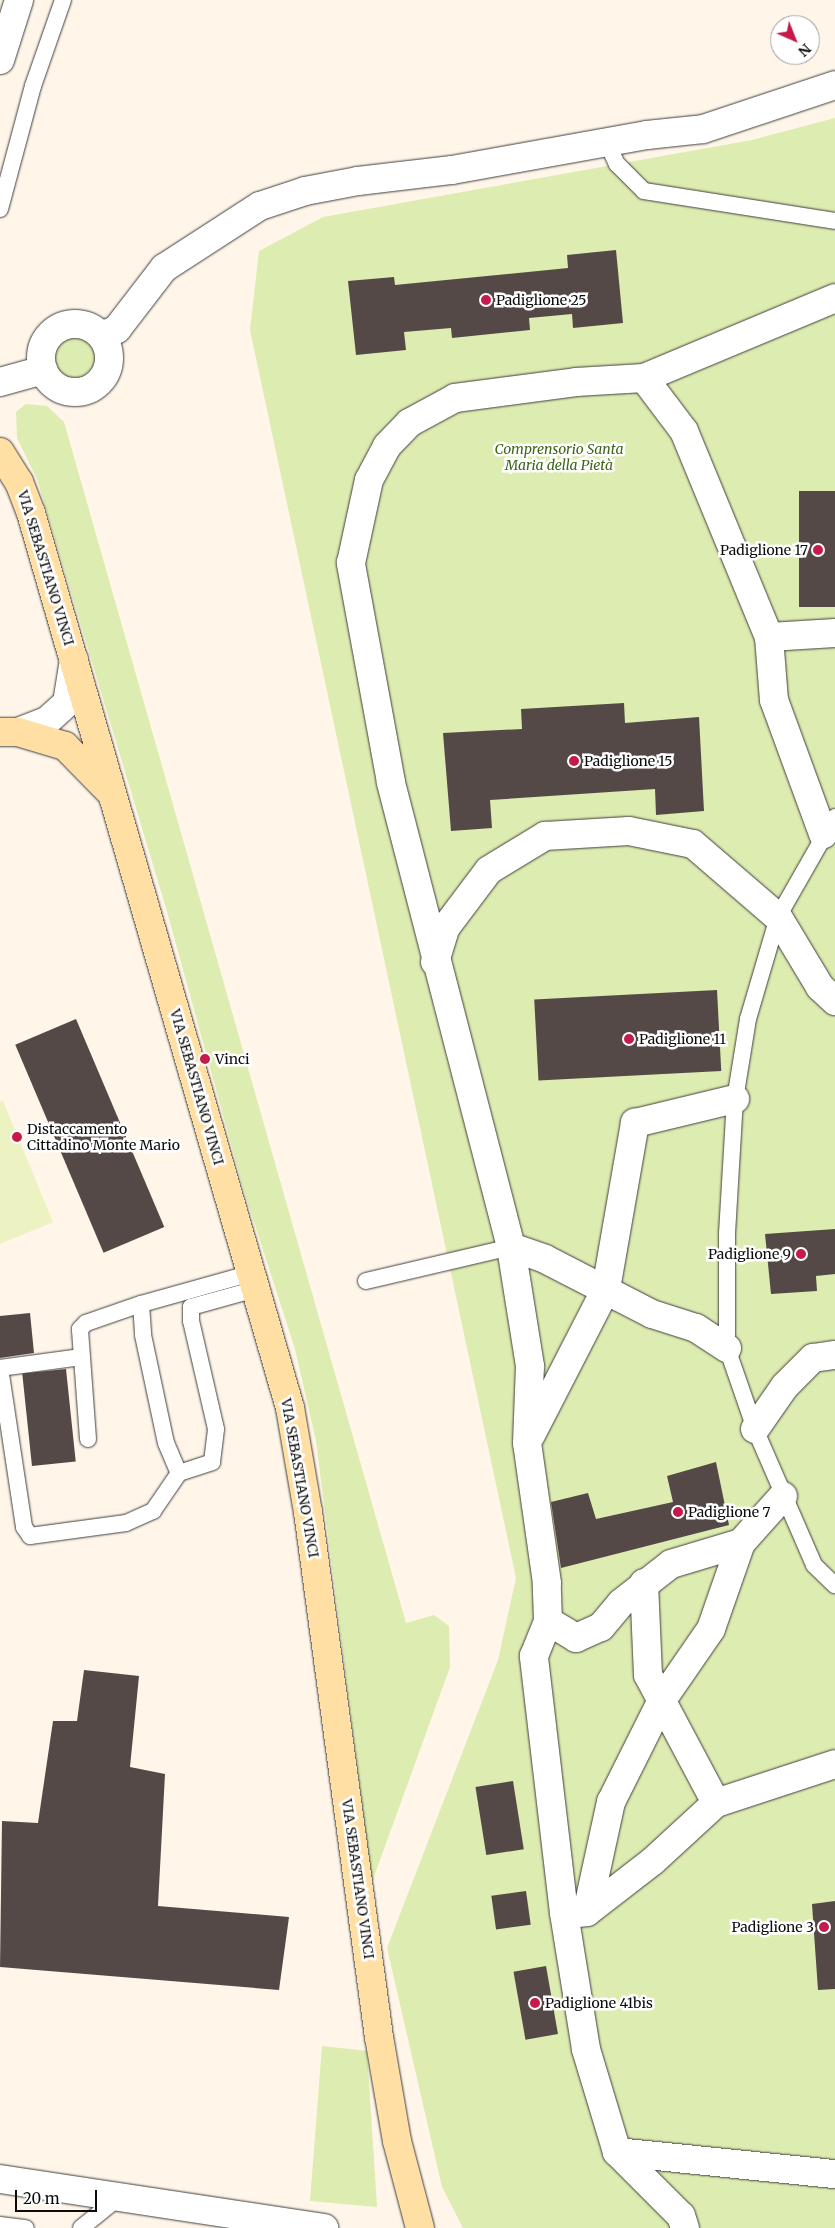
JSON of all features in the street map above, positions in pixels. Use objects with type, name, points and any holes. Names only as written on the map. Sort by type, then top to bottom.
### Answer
[{"type":"street","points":[[0,60],[19,0]]},
{"type":"street","points":[[102,336],[117,329],[164,268],[260,206],[305,191],[358,181],[452,170],[608,142],[703,129],[835,85]]},
{"type":"street","points":[[685,2228],[681,2216],[617,2152],[586,2049],[576,1913],[534,1656],[548,1621],[547,1583],[527,1443],[530,1366],[511,1247],[435,962],[390,782],[351,563],[369,480],[387,446],[408,423],[456,398],[576,382],[644,378],[835,298]]},
{"type":"street","points":[[80,324],[102,336],[108,348],[109,361],[105,375],[92,388],[77,392],[61,389],[49,380],[43,370],[42,350],[47,339],[57,330],[80,324]]},
{"type":"street","points":[[0,382],[43,370]]},
{"type":"street","points":[[644,378],[684,431],[769,637],[774,700],[829,825]]},
{"type":"street","name":"VIA SEBASTIANO VINCI","points":[[0,452],[26,499],[290,1408],[308,1512],[379,2038],[397,2141],[420,2228]]},
{"type":"street","points":[[769,637],[835,633]]},
{"type":"street","name":"VIA SEBASTIANO VINCI","points":[[9,732],[47,721],[67,703],[74,660]]},
{"type":"street","points":[[9,732],[65,746],[112,793]]},
{"type":"street","points":[[435,962],[446,927],[489,870],[545,836],[629,831],[693,844],[778,917],[820,987],[835,1002]]},
{"type":"street","points":[[527,1443],[606,1289],[636,1123],[735,1099]]},
{"type":"street","points":[[511,1247],[545,1259],[652,1314],[696,1328],[727,1348]]},
{"type":"street","points":[[755,1429],[785,1386],[813,1358],[835,1354]]},
{"type":"street","points":[[576,1913],[610,1802],[662,1700],[712,1630],[741,1543],[783,1496]]},
{"type":"street","points":[[548,1621],[576,1638],[602,1627],[621,1603],[644,1583],[671,1564],[741,1543]]},
{"type":"street","points":[[644,1583],[648,1675],[716,1803]]},
{"type":"street","points":[[576,1913],[653,1861],[716,1803],[835,1764]]},
{"type":"street","points":[[617,2152],[835,2174]]},
{"type":"street","points":[[0,2179],[118,2198],[205,2219],[324,2228]]},
{"type":"lane","points":[[0,209],[33,86],[63,0]]},
{"type":"lane","points":[[608,142],[617,164],[644,191],[835,221]]},
{"type":"lane","points":[[829,825],[778,917],[748,1019],[735,1099],[728,1234],[727,1348],[755,1429],[814,1565],[835,1585]]},
{"type":"lane","points":[[366,1281],[511,1247]]},
{"type":"lane","points":[[88,1439],[80,1357],[80,1329],[86,1323],[141,1304],[254,1281]]},
{"type":"lane","points":[[80,1357],[0,1368],[24,1527],[30,1536],[126,1523],[153,1511],[180,1473],[212,1462],[216,1429],[191,1321],[191,1307],[254,1281]]},
{"type":"lane","points":[[141,1304],[143,1335],[166,1443],[180,1473]]},
{"type":"lane","points":[[81,2228],[118,2198]]},
{"type":"lane","points":[[0,2225],[26,2228]]},
{"type":"green space","name":"Comprensorio Santa Maria della Pietà","points":[[835,118],[835,2228],[463,2228],[442,2187],[387,1948],[498,1660],[516,1578],[250,330],[259,251],[323,217],[752,140]]},
{"type":"green space","points":[[75,334],[84,336],[92,341],[97,349],[99,358],[97,367],[92,375],[84,380],[75,382],[66,380],[58,375],[53,367],[51,358],[53,349],[58,341],[66,336]]},
{"type":"green space","points":[[26,404],[47,406],[64,422],[406,1623],[434,1615],[449,1626],[450,1667],[372,1882],[316,1441],[295,1349],[244,1191],[166,908],[37,479],[17,438],[16,412]]},
{"type":"green space","points":[[3,1101],[53,1222],[0,1244],[0,1102]]},
{"type":"green space","points":[[322,2046],[367,2051],[377,2207],[310,2201]]},
{"type":"building","name":"Padiglione 25","points":[[616,250],[623,323],[573,328],[572,314],[529,318],[530,330],[452,338],[451,328],[404,332],[406,350],[356,355],[348,281],[394,277],[395,285],[568,268],[567,255]]},
{"type":"building","name":"Padiglione 17","points":[[799,491],[835,491],[835,607],[799,607]]},
{"type":"building","name":"Padiglione 15","points":[[624,703],[625,723],[699,717],[704,811],[656,815],[655,789],[490,800],[492,828],[451,831],[443,733],[522,729],[521,709]]},
{"type":"building","name":"Padiglione 11","points":[[717,990],[721,1071],[538,1080],[534,1000]]},
{"type":"building","points":[[76,1019],[164,1227],[104,1253],[15,1045]]},
{"type":"building","name":"Padiglione 9","points":[[835,1229],[835,1274],[816,1276],[817,1291],[771,1294],[765,1234]]},
{"type":"building","points":[[30,1313],[34,1353],[0,1358],[0,1316]]},
{"type":"building","points":[[66,1369],[76,1461],[32,1466],[22,1374]]},
{"type":"building","name":"Padiglione 7","points":[[716,1462],[729,1525],[561,1568],[551,1502],[588,1493],[596,1519],[673,1502],[667,1476]]},
{"type":"building","points":[[84,1670],[139,1676],[130,1767],[165,1774],[158,1906],[289,1917],[279,1990],[0,1967],[2,1821],[38,1823],[53,1721],[77,1721]]},
{"type":"building","points":[[513,1781],[524,1849],[486,1855],[475,1787]]},
{"type":"building","points":[[526,1891],[531,1925],[496,1930],[491,1896]]},
{"type":"building","points":[[835,1901],[835,1989],[818,1990],[812,1904]]},
{"type":"building","name":"Padiglione 41bis","points":[[546,1966],[558,2034],[525,2040],[514,1972]]},
{"type":"place","name":"Padiglione 25","points":[[486,300]]},
{"type":"place","name":"Padiglione 17","points":[[818,550]]},
{"type":"place","name":"Padiglione 15","points":[[574,761]]},
{"type":"place","name":"Padiglione 11","points":[[629,1039]]},
{"type":"place","name":"Vinci","points":[[205,1059]]},
{"type":"place","name":"Distaccamento Cittadino Monte Mario","points":[[17,1137]]},
{"type":"place","name":"Padiglione 9","points":[[801,1254]]},
{"type":"place","name":"Padiglione 7","points":[[678,1512]]},
{"type":"place","name":"Padiglione 3","points":[[824,1927]]},
{"type":"place","name":"Padiglione 41bis","points":[[535,2003]]}]
